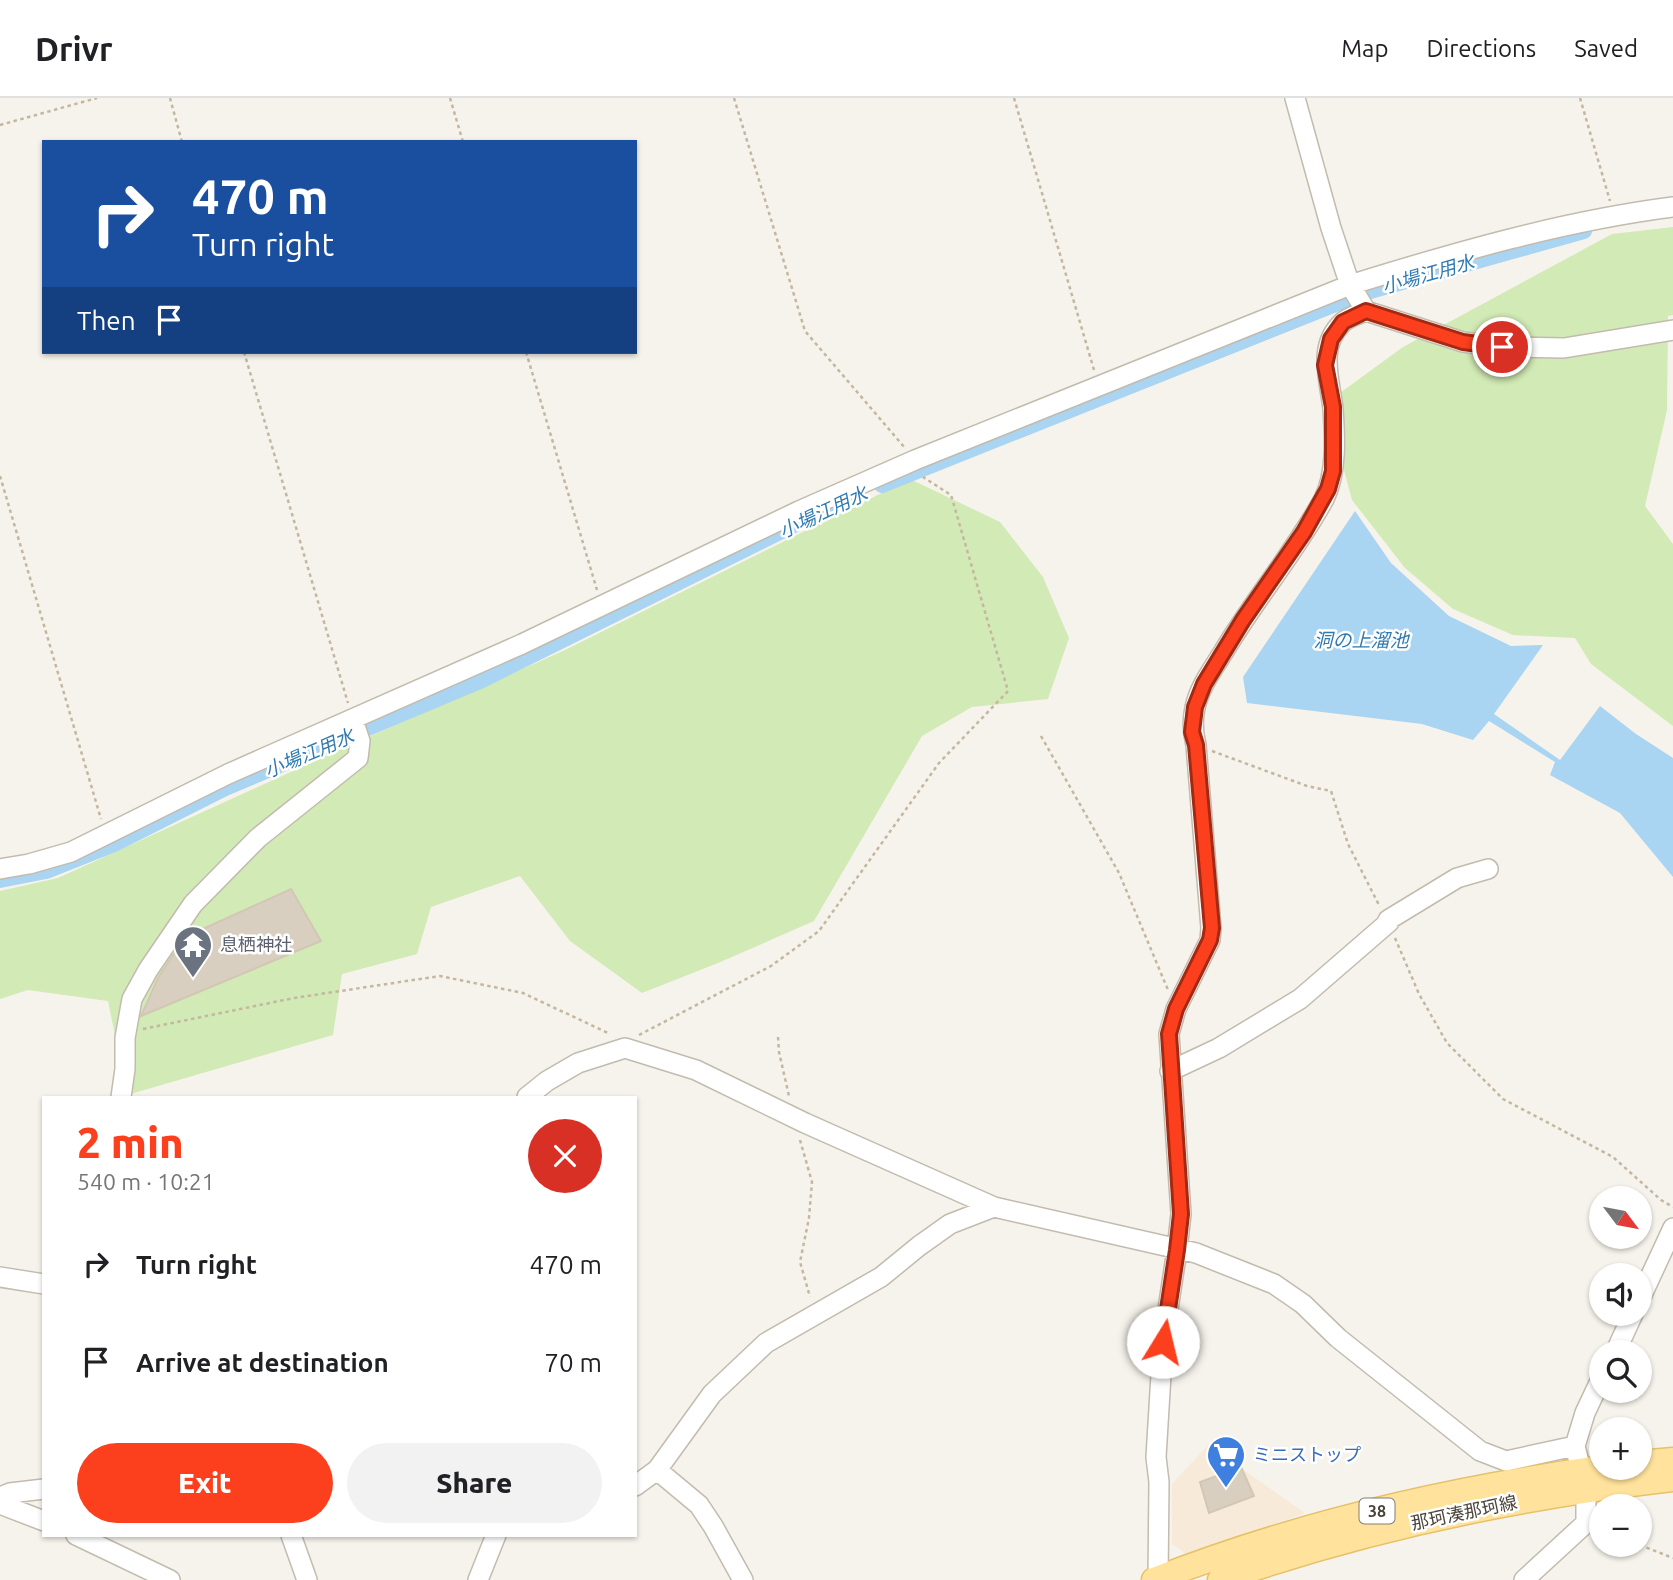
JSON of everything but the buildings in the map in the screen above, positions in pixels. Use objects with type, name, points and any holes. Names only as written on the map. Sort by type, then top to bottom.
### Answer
[{"type":"main road","points":[[1652,1462],[1673,1460]]},
{"type":"main road","name":"那珂湊那珂線","points":[[1157,1579],[1239,1549],[1423,1499],[1589,1477]]},
{"type":"main road","name":"那珂湊那珂線","points":[[1220,1580],[1346,1539],[1589,1477]]},
{"type":"main road","name":"那珂湊那珂線","points":[[1652,1478],[1673,1479]]},
{"type":"street","points":[[1295,98],[1331,228],[1357,296],[1463,342],[1502,347],[1564,348],[1673,330]]},
{"type":"street","points":[[0,869],[71,852],[228,774],[356,730],[799,511],[918,468],[1098,386],[1357,296],[1424,262],[1614,214],[1673,206]]},
{"type":"street","points":[[1157,1579],[1160,1538],[1156,1445],[1163,1342],[1181,1214],[1169,1034],[1176,1009],[1210,940],[1212,928],[1196,745],[1192,732],[1195,707],[1204,684],[1243,620],[1304,532],[1328,489],[1333,471],[1333,407],[1325,365],[1331,339],[1357,296]]},
{"type":"street","points":[[121,1096],[132,999],[148,970],[193,904],[258,838],[358,758],[356,730]]},
{"type":"street","points":[[1170,1071],[1219,1048],[1300,999],[1390,922],[1388,920],[1457,878],[1488,869]]},
{"type":"street","points":[[528,1096],[547,1081],[578,1063],[626,1045],[696,1070],[794,1118],[994,1207],[1196,1253],[1274,1284],[1303,1304],[1338,1338],[1480,1451],[1506,1461],[1575,1446]]},
{"type":"street","points":[[637,1485],[657,1470],[712,1394],[766,1343],[881,1277],[950,1224],[994,1207]]},
{"type":"street","points":[[1652,1273],[1673,1228]]},
{"type":"street","points":[[0,1277],[42,1284]]},
{"type":"street","points":[[1524,1580],[1586,1523],[1589,1477],[1575,1446],[1590,1403]]},
{"type":"street","points":[[657,1470],[699,1505],[743,1580]]},
{"type":"street","points":[[0,1497],[10,1493],[42,1489]]},
{"type":"street","points":[[0,1504],[42,1520]]},
{"type":"street","points":[[80,1537],[170,1580]]},
{"type":"street","points":[[292,1537],[307,1580]]},
{"type":"street","points":[[478,1580],[495,1537]]},
{"type":"path","points":[[0,125],[97,98]]},
{"type":"path","points":[[170,98],[182,140]]},
{"type":"path","points":[[450,98],[462,140]]},
{"type":"path","points":[[127,1032],[294,998],[440,976],[523,993],[626,1045],[771,966],[819,931],[939,764],[1008,691],[951,495],[918,468],[805,331],[734,98]]},
{"type":"path","points":[[1014,98],[1098,386]]},
{"type":"path","points":[[1580,98],[1614,214]]},
{"type":"path","points":[[245,354],[356,730]]},
{"type":"path","points":[[527,354],[602,607]]},
{"type":"path","points":[[0,476],[106,836]]},
{"type":"path","points":[[1041,736],[1119,873],[1176,1009]]},
{"type":"path","points":[[1196,745],[1307,786],[1331,791],[1348,844],[1388,920],[1419,994],[1447,1043],[1503,1099],[1613,1157],[1661,1200],[1673,1207]]},
{"type":"path","points":[[778,1037],[794,1118],[812,1182],[809,1218],[800,1262],[815,1314]]},
{"type":"path","points":[[1652,1550],[1673,1558]]},
{"type":"shaded area","points":[[1208,1445],[1305,1513],[1189,1556],[1172,1544],[1172,1484]]},
{"type":"green space","points":[[1673,227],[1673,315],[1668,316],[1667,410],[1645,506],[1673,544],[1673,726],[1591,664],[1575,638],[1513,635],[1453,609],[1405,568],[1352,500],[1342,463],[1340,393],[1403,347],[1612,234]]},
{"type":"green space","points":[[910,479],[1000,522],[1043,577],[1069,638],[1048,699],[972,707],[922,736],[814,921],[642,993],[570,941],[520,876],[431,907],[417,954],[342,974],[333,1035],[127,1095],[108,1001],[28,990],[0,999],[0,891],[58,878],[563,651]]},
{"type":"water","name":"洞の上溜池","points":[[1355,511],[1391,563],[1449,616],[1511,646],[1543,645],[1494,714],[1560,760],[1600,706],[1673,758],[1673,877],[1620,813],[1550,775],[1555,762],[1489,721],[1473,740],[1422,724],[1247,703],[1243,677]]},
{"type":"waterway","name":"小場江用水","points":[[882,485],[1363,293],[1584,231]]},
{"type":"waterway","name":"小場江用水","points":[[0,880],[46,871],[114,844],[225,788],[482,680],[836,504]]},
{"type":"place","name":"息栖神社","points":[[193,979]]},
{"type":"place","name":"ミニストップ","points":[[1226,1489]]},
{"type":"route","points":[[1163,1342],[1181,1214],[1169,1034],[1176,1009],[1210,940],[1212,928],[1196,745],[1192,732],[1198,698],[1243,620],[1304,532],[1328,489],[1333,471],[1333,407],[1325,365],[1331,339],[1343,322],[1366,311],[1463,342],[1502,347]]}]
